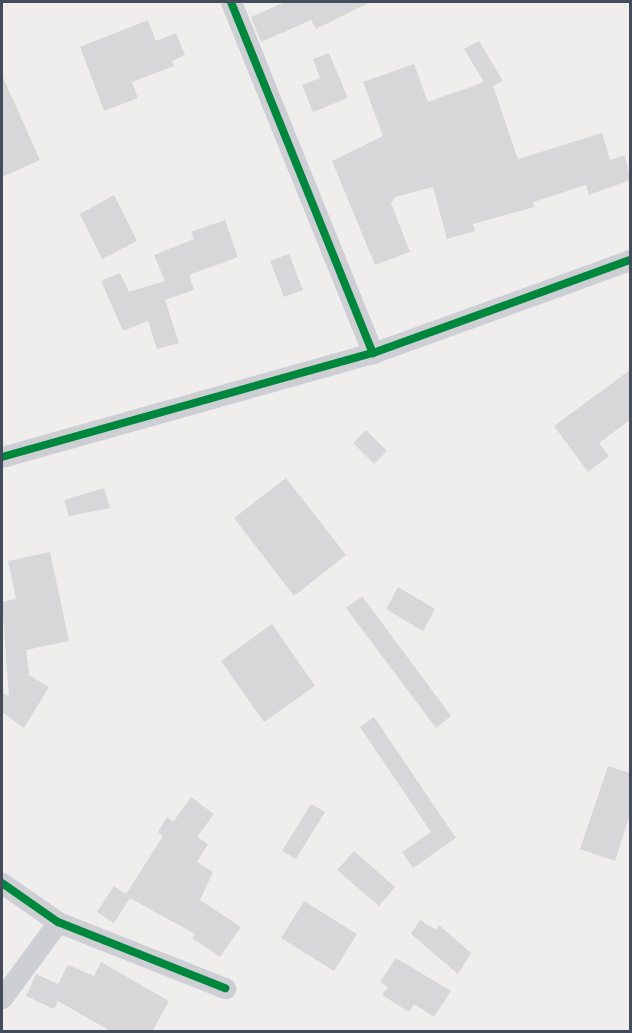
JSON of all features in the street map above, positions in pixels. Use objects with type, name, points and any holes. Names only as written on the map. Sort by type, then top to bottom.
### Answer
[{"type":"street","points":[[231,2],[373,353]]},
{"type":"street","points":[[2,457],[373,353],[630,260]]},
{"type":"street","points":[[2,883],[58,922],[225,988]]},
{"type":"street","points":[[2,998],[58,922]]},
{"type":"building","points":[[285,2],[370,2],[316,29],[311,20],[261,42],[251,17]]},
{"type":"building","points":[[148,20],[156,41],[176,33],[185,55],[172,61],[174,66],[132,82],[138,98],[104,111],[80,47]]},
{"type":"building","points":[[479,41],[503,81],[493,86],[518,159],[602,133],[610,160],[625,155],[630,180],[589,195],[586,185],[533,202],[534,207],[473,224],[475,231],[447,239],[433,187],[395,197],[391,203],[410,252],[375,265],[332,161],[383,136],[363,82],[414,64],[428,102],[484,82],[464,49]]},
{"type":"building","points":[[329,53],[348,98],[313,112],[302,85],[320,78],[313,59]]},
{"type":"building","points":[[2,75],[40,160],[2,177]]},
{"type":"building","points":[[114,195],[137,241],[102,259],[80,214]]},
{"type":"building","points":[[225,220],[238,257],[189,275],[194,290],[165,300],[179,343],[157,349],[148,321],[123,331],[101,281],[120,273],[129,292],[165,281],[154,255],[194,239],[191,232]]},
{"type":"building","points":[[289,254],[303,290],[284,297],[270,261]]},
{"type":"building","points":[[630,370],[630,420],[599,443],[609,456],[588,472],[554,426]]},
{"type":"building","points":[[366,430],[387,451],[374,464],[353,443]]},
{"type":"building","points":[[286,478],[346,555],[294,596],[234,518]]},
{"type":"building","points":[[104,488],[110,508],[69,516],[64,500]]},
{"type":"building","points":[[50,552],[69,641],[26,650],[29,675],[49,687],[24,728],[2,712],[2,692],[9,697],[2,602],[16,599],[8,561]]},
{"type":"building","points":[[398,587],[435,609],[423,631],[386,609]]},
{"type":"building","points":[[362,596],[451,716],[436,728],[346,608]]},
{"type":"building","points":[[272,624],[315,686],[264,722],[221,661]]},
{"type":"building","points":[[374,717],[456,838],[413,868],[402,852],[431,832],[360,727]]},
{"type":"building","points":[[608,766],[630,773],[630,814],[615,861],[580,849]]},
{"type":"building","points":[[191,797],[214,814],[197,837],[208,844],[197,862],[213,872],[200,900],[241,927],[220,957],[192,938],[195,934],[130,898],[114,923],[97,912],[114,886],[126,894],[163,836],[158,832],[167,817],[173,822]]},
{"type":"building","points":[[311,804],[325,812],[296,859],[282,851]]},
{"type":"building","points":[[354,851],[395,887],[379,906],[337,870]]},
{"type":"building","points":[[304,901],[357,934],[334,971],[281,938]]},
{"type":"building","points":[[420,920],[436,930],[439,925],[471,953],[458,974],[411,934]]},
{"type":"building","points":[[396,958],[451,991],[434,1017],[414,1004],[409,1012],[382,995],[388,987],[380,982]]},
{"type":"building","points":[[101,962],[169,1001],[152,1032],[112,1032],[58,1001],[54,1009],[26,996],[36,974],[58,984],[68,965],[94,976]]},
{"type":"cycle path","points":[[231,2],[373,353]]},
{"type":"cycle path","points":[[2,457],[373,353],[630,260]]},
{"type":"cycle path","points":[[2,883],[58,922],[225,988]]}]
